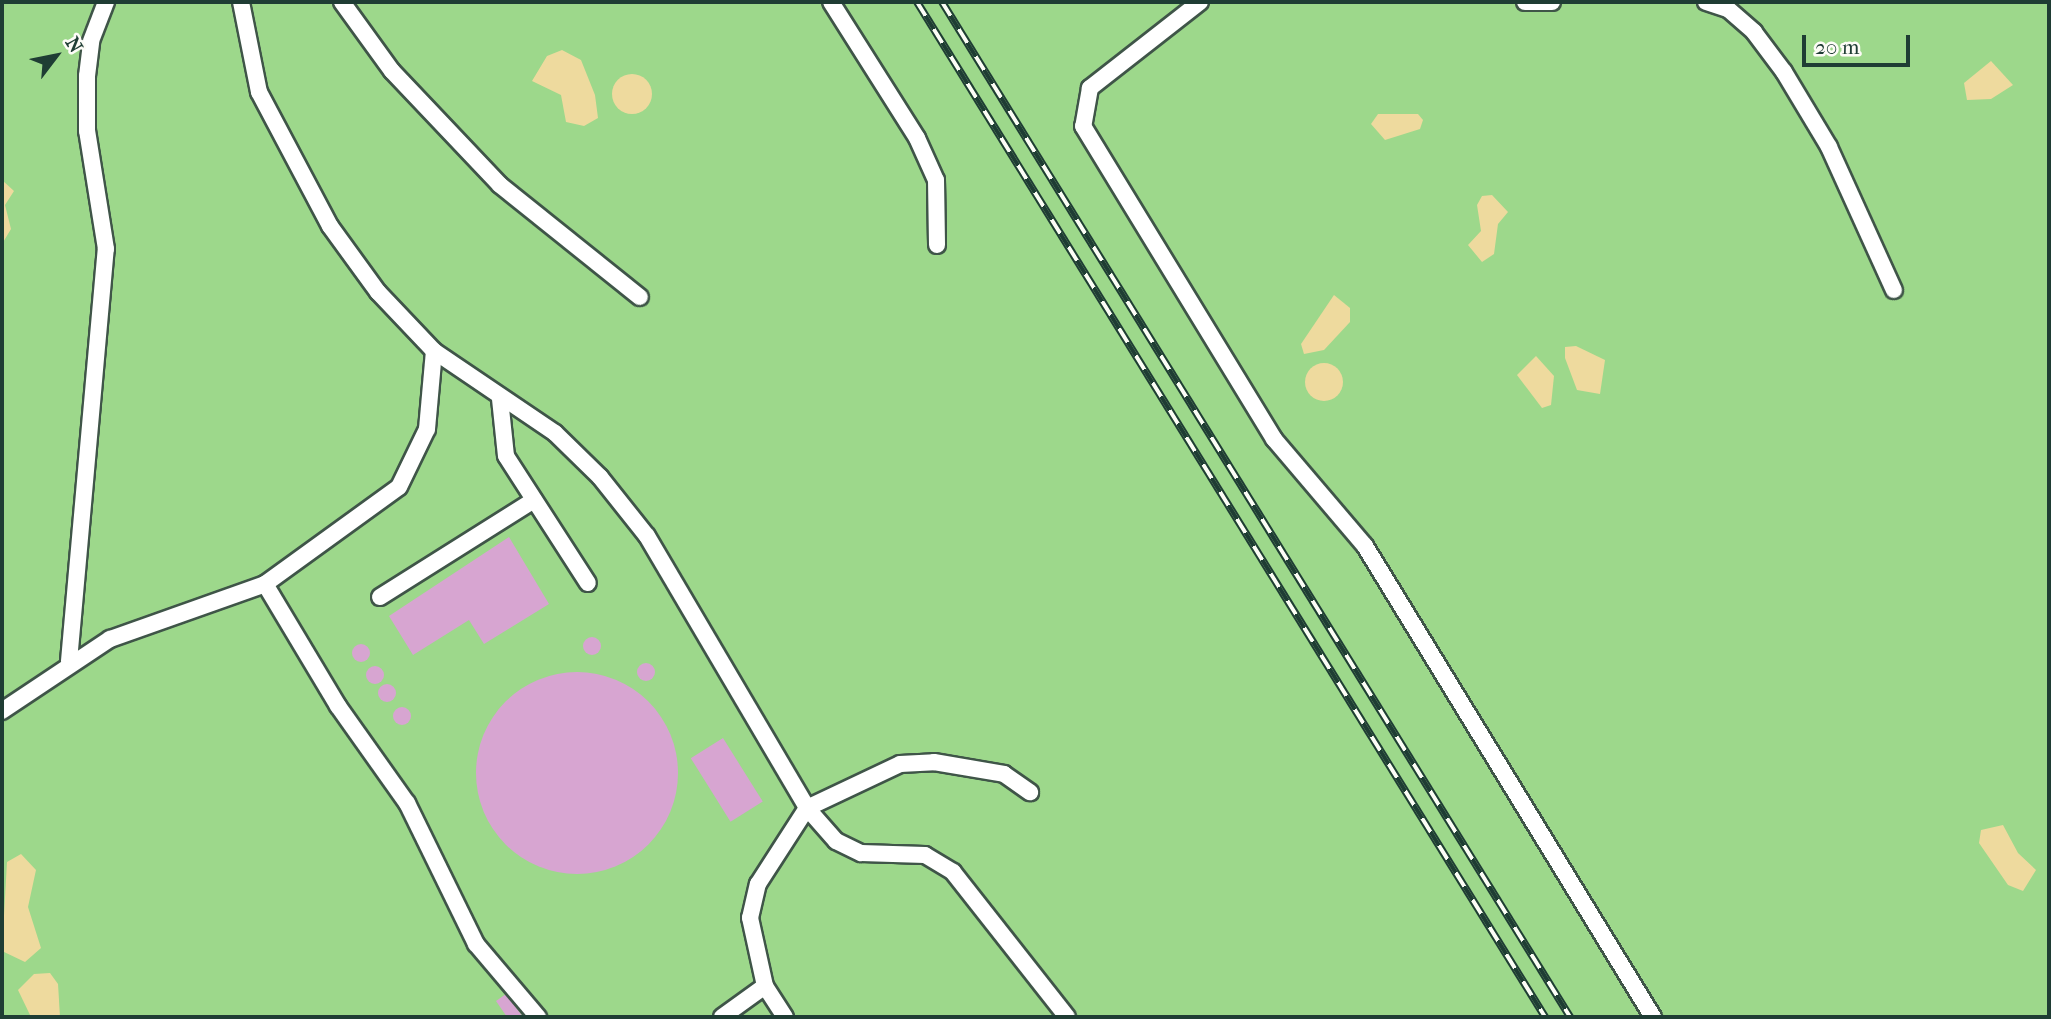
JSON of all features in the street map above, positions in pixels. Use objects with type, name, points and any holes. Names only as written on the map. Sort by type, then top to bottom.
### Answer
[{"type":"lane","points":[[69,661],[106,249],[87,131],[87,76],[91,41],[106,2]]},
{"type":"lane","points":[[241,2],[259,92],[286,147],[370,281],[434,351],[500,400],[555,433],[647,536],[807,808],[836,841],[861,853],[907,850],[953,872],[1067,1017]]},
{"type":"lane","points":[[342,2],[392,71],[500,185],[640,297]]},
{"type":"lane","points":[[831,2],[927,159],[936,180],[937,244]]},
{"type":"lane","points":[[1200,2],[1090,88],[1082,105],[1083,126],[1274,439],[1365,546],[1653,1017]]},
{"type":"lane","points":[[1525,2],[1552,2]]},
{"type":"lane","points":[[1706,2],[1728,9],[1754,32],[1784,72],[1829,147],[1894,290]]},
{"type":"lane","points":[[2,711],[69,661],[158,617],[265,584],[399,486],[427,429],[434,351]]},
{"type":"lane","points":[[500,400],[506,456],[588,583]]},
{"type":"lane","points":[[380,597],[534,500]]},
{"type":"lane","points":[[265,584],[338,706],[407,803],[476,943],[538,1017]]},
{"type":"lane","points":[[785,1017],[765,986],[752,947],[758,884],[807,808],[900,764],[934,762],[1004,774],[1030,792]]},
{"type":"lane","points":[[722,1017],[765,986]]},
{"type":"green space","points":[[2,2],[2049,2],[2049,1017],[2,1017]]},
{"type":"sand","points":[[562,50],[581,60],[595,95],[598,118],[584,126],[566,122],[561,95],[532,81],[547,56]]},
{"type":"sand","points":[[1991,61],[2013,85],[1991,99],[1967,100],[1964,83]]},
{"type":"sand","points":[[632,74],[646,80],[652,94],[646,108],[632,114],[618,108],[612,94],[618,80]]},
{"type":"sand","points":[[1378,114],[1418,114],[1423,120],[1420,129],[1385,140],[1371,124]]},
{"type":"sand","points":[[2,180],[14,191],[5,205],[11,229],[2,244]]},
{"type":"sand","points":[[1492,195],[1508,212],[1498,224],[1494,254],[1482,262],[1468,245],[1481,231],[1477,205],[1482,196]]},
{"type":"sand","points":[[1334,295],[1350,308],[1350,322],[1324,350],[1304,354],[1301,344]]},
{"type":"sand","points":[[1576,346],[1605,360],[1600,394],[1577,390],[1565,358],[1565,347]]},
{"type":"sand","points":[[1536,356],[1554,376],[1551,405],[1542,408],[1517,375]]},
{"type":"sand","points":[[1324,363],[1338,368],[1343,382],[1338,396],[1324,401],[1310,396],[1305,382],[1310,368]]},
{"type":"sand","points":[[2003,825],[2018,853],[2036,870],[2023,891],[2008,885],[1979,843],[1981,830]]},
{"type":"sand","points":[[21,854],[36,870],[28,907],[41,948],[25,962],[2,951],[7,862]]},
{"type":"sand","points":[[50,973],[58,984],[60,1017],[31,1017],[18,990],[34,974]]},
{"type":"building","points":[[509,537],[549,604],[484,644],[469,620],[413,655],[389,616]]},
{"type":"building","points":[[592,637],[598,640],[601,646],[598,652],[592,655],[586,652],[583,646],[586,640]]},
{"type":"building","points":[[361,644],[367,647],[370,653],[367,659],[361,662],[355,659],[352,653],[355,647]]},
{"type":"building","points":[[646,663],[652,666],[655,672],[652,678],[646,681],[640,678],[637,672],[640,666]]},
{"type":"building","points":[[375,666],[381,669],[384,675],[381,681],[375,684],[369,681],[366,675],[369,669]]},
{"type":"building","points":[[577,672],[616,680],[633,689],[648,702],[661,717],[670,734],[678,773],[670,812],[661,829],[648,844],[633,857],[616,866],[577,874],[538,866],[521,857],[506,844],[493,829],[484,812],[476,773],[484,734],[493,717],[506,702],[521,689],[538,680]]},
{"type":"building","points":[[387,684],[393,687],[396,693],[393,699],[387,702],[381,699],[378,693],[381,687]]},
{"type":"building","points":[[402,707],[408,710],[411,716],[408,722],[402,725],[396,722],[393,716],[396,710]]},
{"type":"building","points":[[723,738],[763,802],[731,822],[691,758]]},
{"type":"building","points":[[506,994],[523,1017],[507,1017],[496,1001]]},
{"type":"railway","points":[[917,2],[1545,1017]]},
{"type":"railway","points":[[942,2],[1570,1017]]}]
